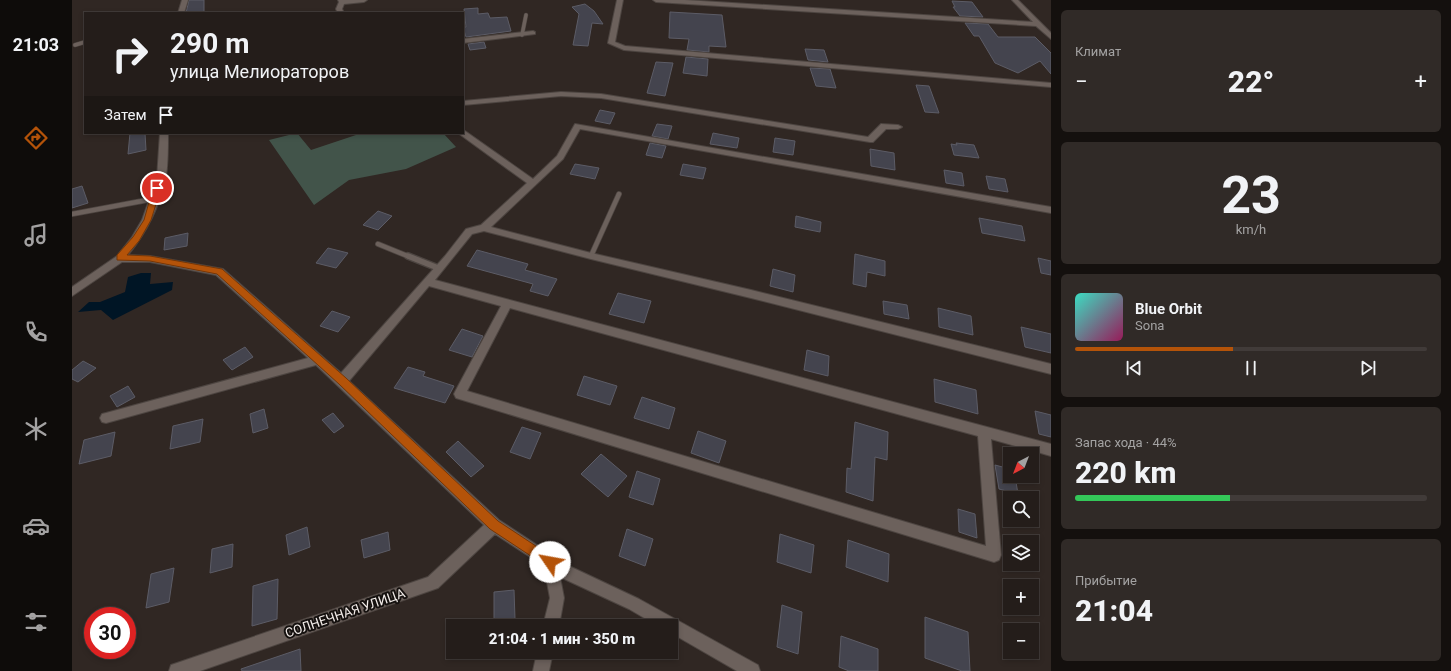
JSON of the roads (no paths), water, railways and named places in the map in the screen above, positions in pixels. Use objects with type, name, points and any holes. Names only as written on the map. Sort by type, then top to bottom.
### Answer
[{"type":"street","points":[[181,12],[186,0]]},
{"type":"street","points":[[340,12],[339,9],[342,1],[364,0]]},
{"type":"street","points":[[620,0],[611,42],[624,48],[1051,85]]},
{"type":"street","points":[[656,0],[1039,24]]},
{"type":"street","points":[[1009,0],[1016,0],[1051,37]]},
{"type":"street","points":[[464,42],[533,34]]},
{"type":"street","points":[[464,102],[561,94],[595,95],[870,140],[884,126],[898,128]]},
{"type":"street","points":[[484,228],[560,157],[578,126],[1051,210]]},
{"type":"street","points":[[72,292],[120,258],[136,239],[147,220],[161,178],[164,134]]},
{"type":"street","points":[[463,134],[533,182]]},
{"type":"street","points":[[342,381],[469,231],[484,228],[591,256],[751,294],[1051,369]]},
{"type":"street","points":[[120,258],[150,259],[220,272],[342,381],[494,525],[564,571],[634,604],[752,671]]},
{"type":"street","points":[[427,282],[1051,450]]},
{"type":"street","points":[[507,304],[460,394],[994,555],[984,431]]},
{"type":"street","points":[[106,418],[318,360]]},
{"type":"street","name":"СОЛНЕЧНАЯ УЛИЦА","points":[[177,671],[432,584],[494,525]]},
{"type":"street","points":[[550,562],[557,598],[552,619]]},
{"type":"street","points":[[541,671],[544,659]]},
{"type":"lane","points":[[522,35],[526,15]]},
{"type":"lane","points":[[76,45],[84,42]]},
{"type":"lane","points":[[591,256],[619,194]]},
{"type":"lane","points":[[72,214],[153,199]]},
{"type":"lane","points":[[378,244],[438,268]]},
{"type":"water","points":[[141,273],[151,273],[150,284],[173,282],[172,290],[113,320],[101,310],[78,312],[89,302],[100,302],[125,292],[128,277]]}]
